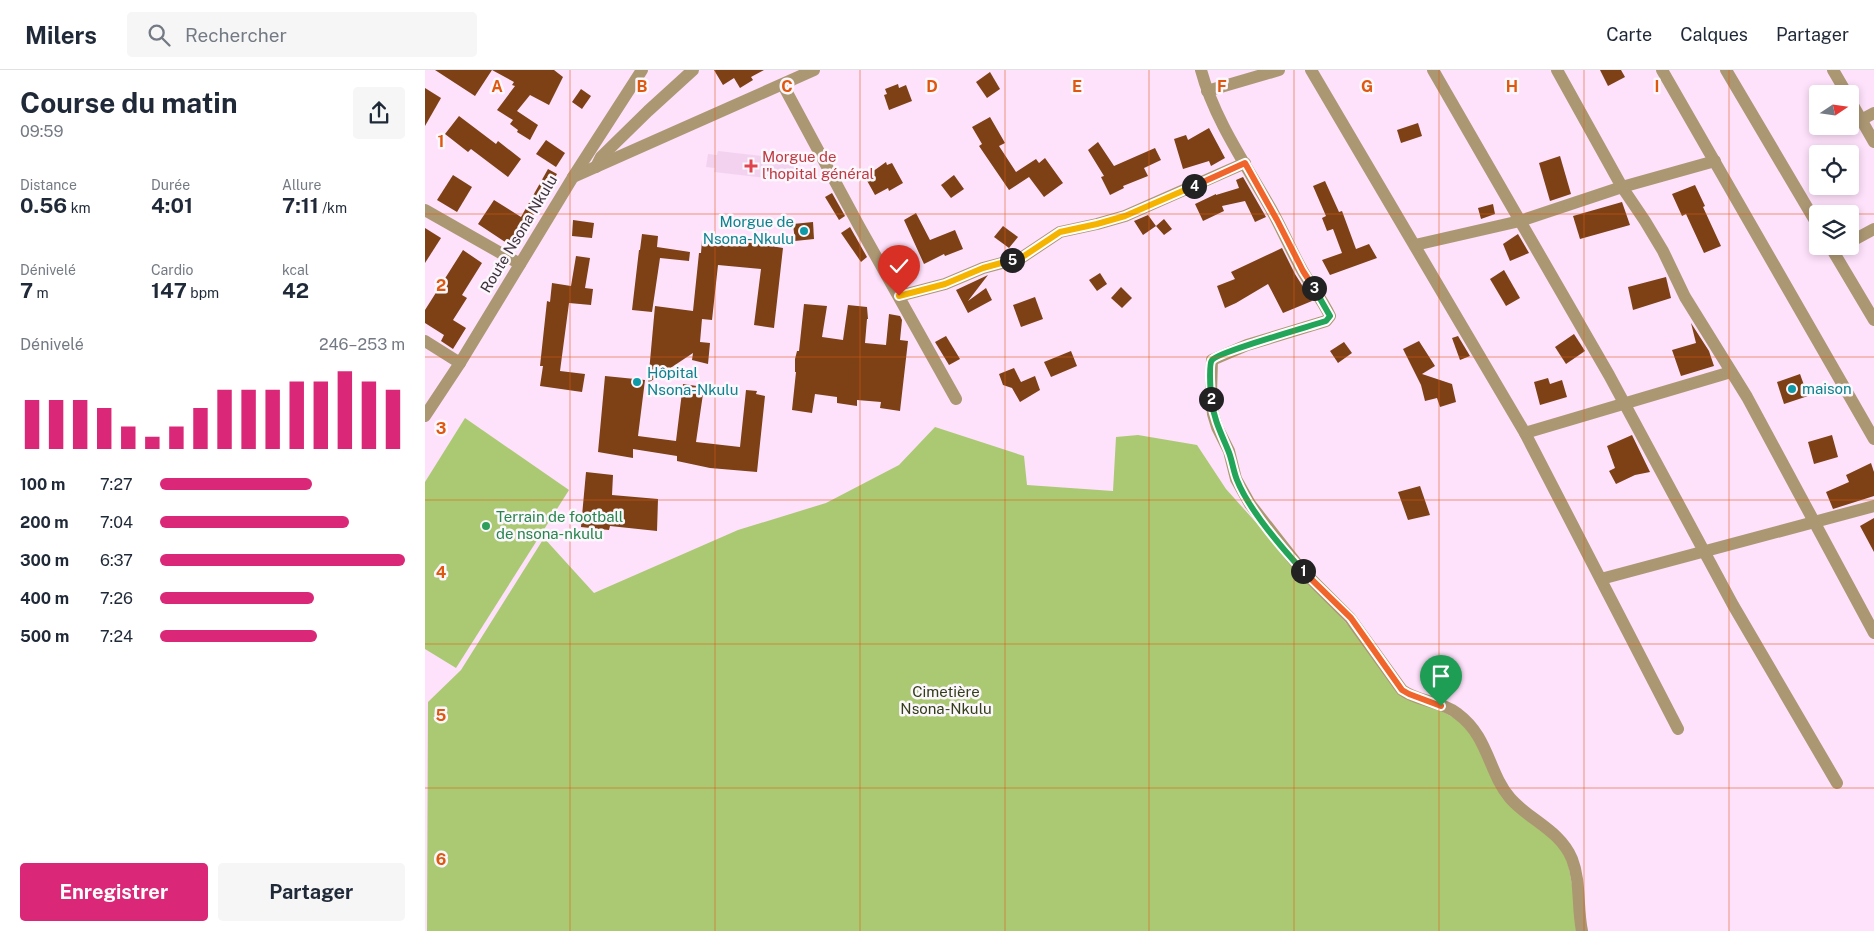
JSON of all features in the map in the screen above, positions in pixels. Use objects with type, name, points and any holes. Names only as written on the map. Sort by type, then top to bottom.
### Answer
[{"type":"street","name":"Route Nsona Nkulu","points":[[425,416],[460,364],[573,177],[641,70]]},
{"type":"street","points":[[596,167],[601,157],[693,70]]},
{"type":"street","points":[[573,177],[814,70]]},
{"type":"street","points":[[1201,70],[1207,91],[1303,271],[1324,303],[1330,316],[1326,321],[1247,345],[1212,360],[1211,393],[1213,414],[1229,451],[1237,479],[1249,504],[1263,522],[1300,568],[1351,618],[1402,690],[1458,714],[1482,741],[1502,786],[1509,797],[1561,840],[1573,861],[1579,892],[1578,908],[1582,931]]},
{"type":"street","points":[[1207,91],[1279,70]]},
{"type":"street","points":[[1311,70],[1525,433],[1678,728]]},
{"type":"street","points":[[1433,70],[1624,404],[1837,784]]},
{"type":"street","points":[[1557,70],[1622,187],[1654,236],[1685,297],[1747,397],[1874,633]]},
{"type":"street","points":[[1662,70],[1874,438]]},
{"type":"street","points":[[1726,70],[1809,210]]},
{"type":"street","points":[[1833,70],[1842,85]]},
{"type":"street","points":[[783,85],[956,399]]},
{"type":"street","points":[[1861,120],[1874,113]]},
{"type":"street","points":[[1859,116],[1874,142]]},
{"type":"street","points":[[1415,245],[1520,221],[1622,187],[1715,161]]},
{"type":"street","points":[[899,296],[945,284],[983,268],[1021,258],[1060,232],[1125,216],[1245,163]]},
{"type":"street","points":[[425,210],[520,264]]},
{"type":"street","points":[[1859,237],[1874,229]]},
{"type":"street","points":[[1839,255],[1874,320]]},
{"type":"street","points":[[425,341],[460,364]]},
{"type":"street","points":[[1525,433],[1731,372]]},
{"type":"street","points":[[1601,579],[1874,506]]},
{"type":"shaded area","name":"Morgue de l'hopital général","points":[[718,151],[788,159],[788,164],[796,165],[794,177],[786,176],[785,180],[714,172],[715,168],[706,167],[708,154],[717,155]]},
{"type":"green space","name":"Terrain de football de nsona-nkulu","points":[[465,418],[569,490],[456,668],[425,649],[425,482]]},
{"type":"green space","name":"Cimetière Nsona-Nkulu","points":[[935,427],[1024,456],[1027,485],[1113,491],[1116,437],[1138,435],[1197,445],[1226,489],[1356,634],[1400,694],[1445,713],[1467,725],[1492,776],[1563,849],[1569,868],[1580,931],[427,931],[428,702],[461,670],[544,538],[594,593],[738,530],[826,503],[899,465]]},
{"type":"building","points":[[435,70],[492,70],[475,96]]},
{"type":"building","points":[[492,70],[554,70],[563,77],[549,105],[530,95],[517,111],[538,125],[530,140],[517,132],[518,130],[510,124],[513,120],[497,110],[515,86],[512,85],[514,82]]},
{"type":"building","points":[[714,70],[764,70],[751,77],[753,80],[740,88],[734,78],[723,85]]},
{"type":"building","points":[[1600,70],[1621,70],[1625,77],[1608,86]]},
{"type":"building","points":[[990,72],[1000,89],[987,98],[976,82]]},
{"type":"building","points":[[898,84],[899,88],[906,85],[912,101],[889,110],[884,95],[887,94],[885,89]]},
{"type":"building","points":[[425,88],[441,98],[425,126]]},
{"type":"building","points":[[581,89],[591,96],[582,109],[572,102]]},
{"type":"building","points":[[459,116],[496,144],[498,141],[521,159],[508,177],[471,149],[468,152],[445,134]]},
{"type":"building","points":[[990,117],[1005,143],[999,146],[1016,172],[1036,159],[1039,163],[1045,158],[1063,183],[1044,197],[1029,177],[1009,190],[979,146],[982,144],[972,127]]},
{"type":"building","points":[[1418,123],[1422,136],[1401,143],[1397,130]]},
{"type":"building","points":[[1209,128],[1225,158],[1211,166],[1209,161],[1183,169],[1174,139],[1186,135],[1188,140]]},
{"type":"building","points":[[546,140],[565,153],[556,167],[536,154]]},
{"type":"building","points":[[1098,142],[1114,166],[1155,148],[1161,160],[1144,168],[1148,176],[1123,186],[1124,188],[1110,195],[1101,177],[1104,176],[1088,150]]},
{"type":"building","points":[[1560,156],[1571,194],[1550,201],[1539,163]]},
{"type":"building","points":[[886,162],[887,165],[892,163],[903,183],[889,191],[888,188],[875,195],[865,177]]},
{"type":"building","points":[[548,169],[557,174],[514,248],[478,224],[494,200],[521,217]]},
{"type":"building","points":[[453,175],[472,187],[457,212],[437,200]]},
{"type":"building","points":[[954,175],[964,189],[951,198],[941,185]]},
{"type":"building","points":[[1243,177],[1266,217],[1255,222],[1245,201],[1222,206],[1224,211],[1203,221],[1195,204],[1216,194],[1239,188],[1236,180]]},
{"type":"building","points":[[1325,181],[1339,212],[1342,211],[1356,249],[1369,244],[1377,258],[1330,275],[1322,260],[1342,253],[1333,229],[1327,231],[1322,218],[1326,216],[1313,186]]},
{"type":"building","points":[[1695,185],[1721,246],[1704,253],[1686,214],[1682,216],[1672,194]]},
{"type":"building","points":[[832,193],[845,216],[839,220],[825,197]]},
{"type":"building","points":[[1622,202],[1630,225],[1580,239],[1573,216]]},
{"type":"building","points":[[1493,204],[1495,214],[1481,219],[1478,208]]},
{"type":"building","points":[[916,213],[930,240],[955,230],[963,249],[945,256],[944,254],[924,264],[904,220]]},
{"type":"building","points":[[1148,215],[1156,226],[1143,235],[1134,221]]},
{"type":"building","points":[[1164,219],[1172,229],[1164,235],[1156,226]]},
{"type":"building","points":[[573,220],[594,223],[592,238],[572,236]]},
{"type":"building","name":"Morgue de Nsona-Nkulu","points":[[813,222],[814,239],[795,241],[793,224]]},
{"type":"building","points":[[1003,226],[1018,237],[1009,248],[994,237]]},
{"type":"building","points":[[850,227],[867,257],[861,262],[841,233]]},
{"type":"building","points":[[425,228],[441,238],[425,263]]},
{"type":"building","points":[[642,234],[658,236],[657,247],[690,252],[689,261],[660,258],[652,312],[632,310]]},
{"type":"building","points":[[1518,234],[1529,253],[1510,261],[1503,244]]},
{"type":"building","points":[[702,240],[734,245],[735,240],[783,248],[774,328],[754,325],[761,269],[718,265],[712,320],[702,319],[700,342],[710,343],[708,364],[692,360],[693,353],[648,383],[655,306],[693,311]]},
{"type":"building","points":[[1282,248],[1312,301],[1283,313],[1268,284],[1225,308],[1217,286],[1235,279],[1231,272]]},
{"type":"building","points":[[463,250],[482,263],[462,295],[467,298],[453,320],[466,328],[453,349],[441,341],[444,335],[425,323],[425,310]]},
{"type":"building","points":[[576,256],[590,258],[585,288],[593,289],[591,305],[569,303],[560,371],[585,374],[582,392],[540,386],[543,366],[540,366],[547,301],[550,302],[552,283],[571,286]]},
{"type":"building","points":[[1504,270],[1520,298],[1506,306],[1490,279]]},
{"type":"building","points":[[1100,273],[1107,284],[1097,291],[1089,280]]},
{"type":"building","points":[[988,275],[968,301],[986,288],[992,300],[968,313],[956,290]]},
{"type":"building","points":[[1666,277],[1671,298],[1633,310],[1628,287]]},
{"type":"building","points":[[1121,287],[1132,298],[1122,308],[1111,298]]},
{"type":"building","points":[[1035,297],[1043,319],[1021,327],[1013,305]]},
{"type":"building","points":[[804,304],[827,306],[822,337],[843,340],[848,305],[867,307],[868,319],[865,343],[886,345],[889,314],[900,316],[902,320],[900,340],[908,341],[900,411],[880,408],[881,402],[857,400],[857,406],[837,403],[837,397],[815,394],[812,413],[792,410],[796,372],[795,359],[797,351],[799,351]]},
{"type":"building","points":[[1691,323],[1709,351],[1714,366],[1681,376],[1672,350],[1696,343]]},
{"type":"building","points":[[1574,334],[1585,351],[1566,364],[1555,347]]},
{"type":"building","points":[[946,336],[960,359],[949,365],[935,342]]},
{"type":"building","points":[[1458,336],[1470,356],[1460,360],[1452,338]]},
{"type":"building","points":[[1419,341],[1435,366],[1422,374],[1452,384],[1456,402],[1440,407],[1437,398],[1425,401],[1421,385],[1403,349]]},
{"type":"building","points":[[1344,342],[1352,353],[1338,363],[1330,351]]},
{"type":"building","points":[[1071,351],[1077,366],[1051,377],[1044,362]]},
{"type":"building","points":[[1014,368],[1021,382],[1035,376],[1040,390],[1020,402],[1012,388],[1003,385],[999,374]]},
{"type":"building","name":"maison","points":[[1800,374],[1808,396],[1784,404],[1777,382]]},
{"type":"building","points":[[605,376],[645,380],[638,436],[676,441],[683,384],[704,387],[696,442],[740,447],[746,390],[757,391],[756,394],[765,396],[757,472],[710,468],[677,461],[677,456],[633,449],[633,458],[598,452]]},
{"type":"building","points":[[1548,378],[1550,384],[1562,380],[1567,397],[1540,405],[1534,382]]},
{"type":"building","points":[[1632,435],[1650,472],[1635,475],[1616,484],[1609,471],[1615,468],[1607,446]]},
{"type":"building","points":[[1832,435],[1838,457],[1814,464],[1808,442]]},
{"type":"building","points":[[1871,463],[1874,472],[1874,496],[1833,509],[1826,492],[1849,482],[1846,475]]},
{"type":"building","points":[[586,472],[613,475],[612,495],[658,499],[657,531],[610,526],[609,530],[581,527]]},
{"type":"building","points":[[1420,486],[1430,515],[1408,520],[1398,492]]},
{"type":"building","points":[[1874,518],[1874,552],[1860,526]]},
{"type":"place","name":"Morgue de l'hopital général","points":[[751,166]]},
{"type":"place","name":"Morgue de Nsona-Nkulu","points":[[804,231]]},
{"type":"place","name":"Hôpital Nsona-Nkulu","points":[[637,382]]},
{"type":"place","name":"maison","points":[[1792,389]]},
{"type":"place","name":"Terrain de football de nsona-nkulu","points":[[486,526]]},
{"type":"route","points":[[899,296],[945,284],[983,268],[1021,258],[1060,232],[1125,216],[1245,163],[1303,271],[1324,303],[1330,316],[1326,321],[1247,345],[1212,360],[1211,393],[1213,414],[1217,427],[1229,451],[1237,479],[1249,504],[1300,568],[1317,587],[1351,618],[1402,690],[1441,706]]}]
